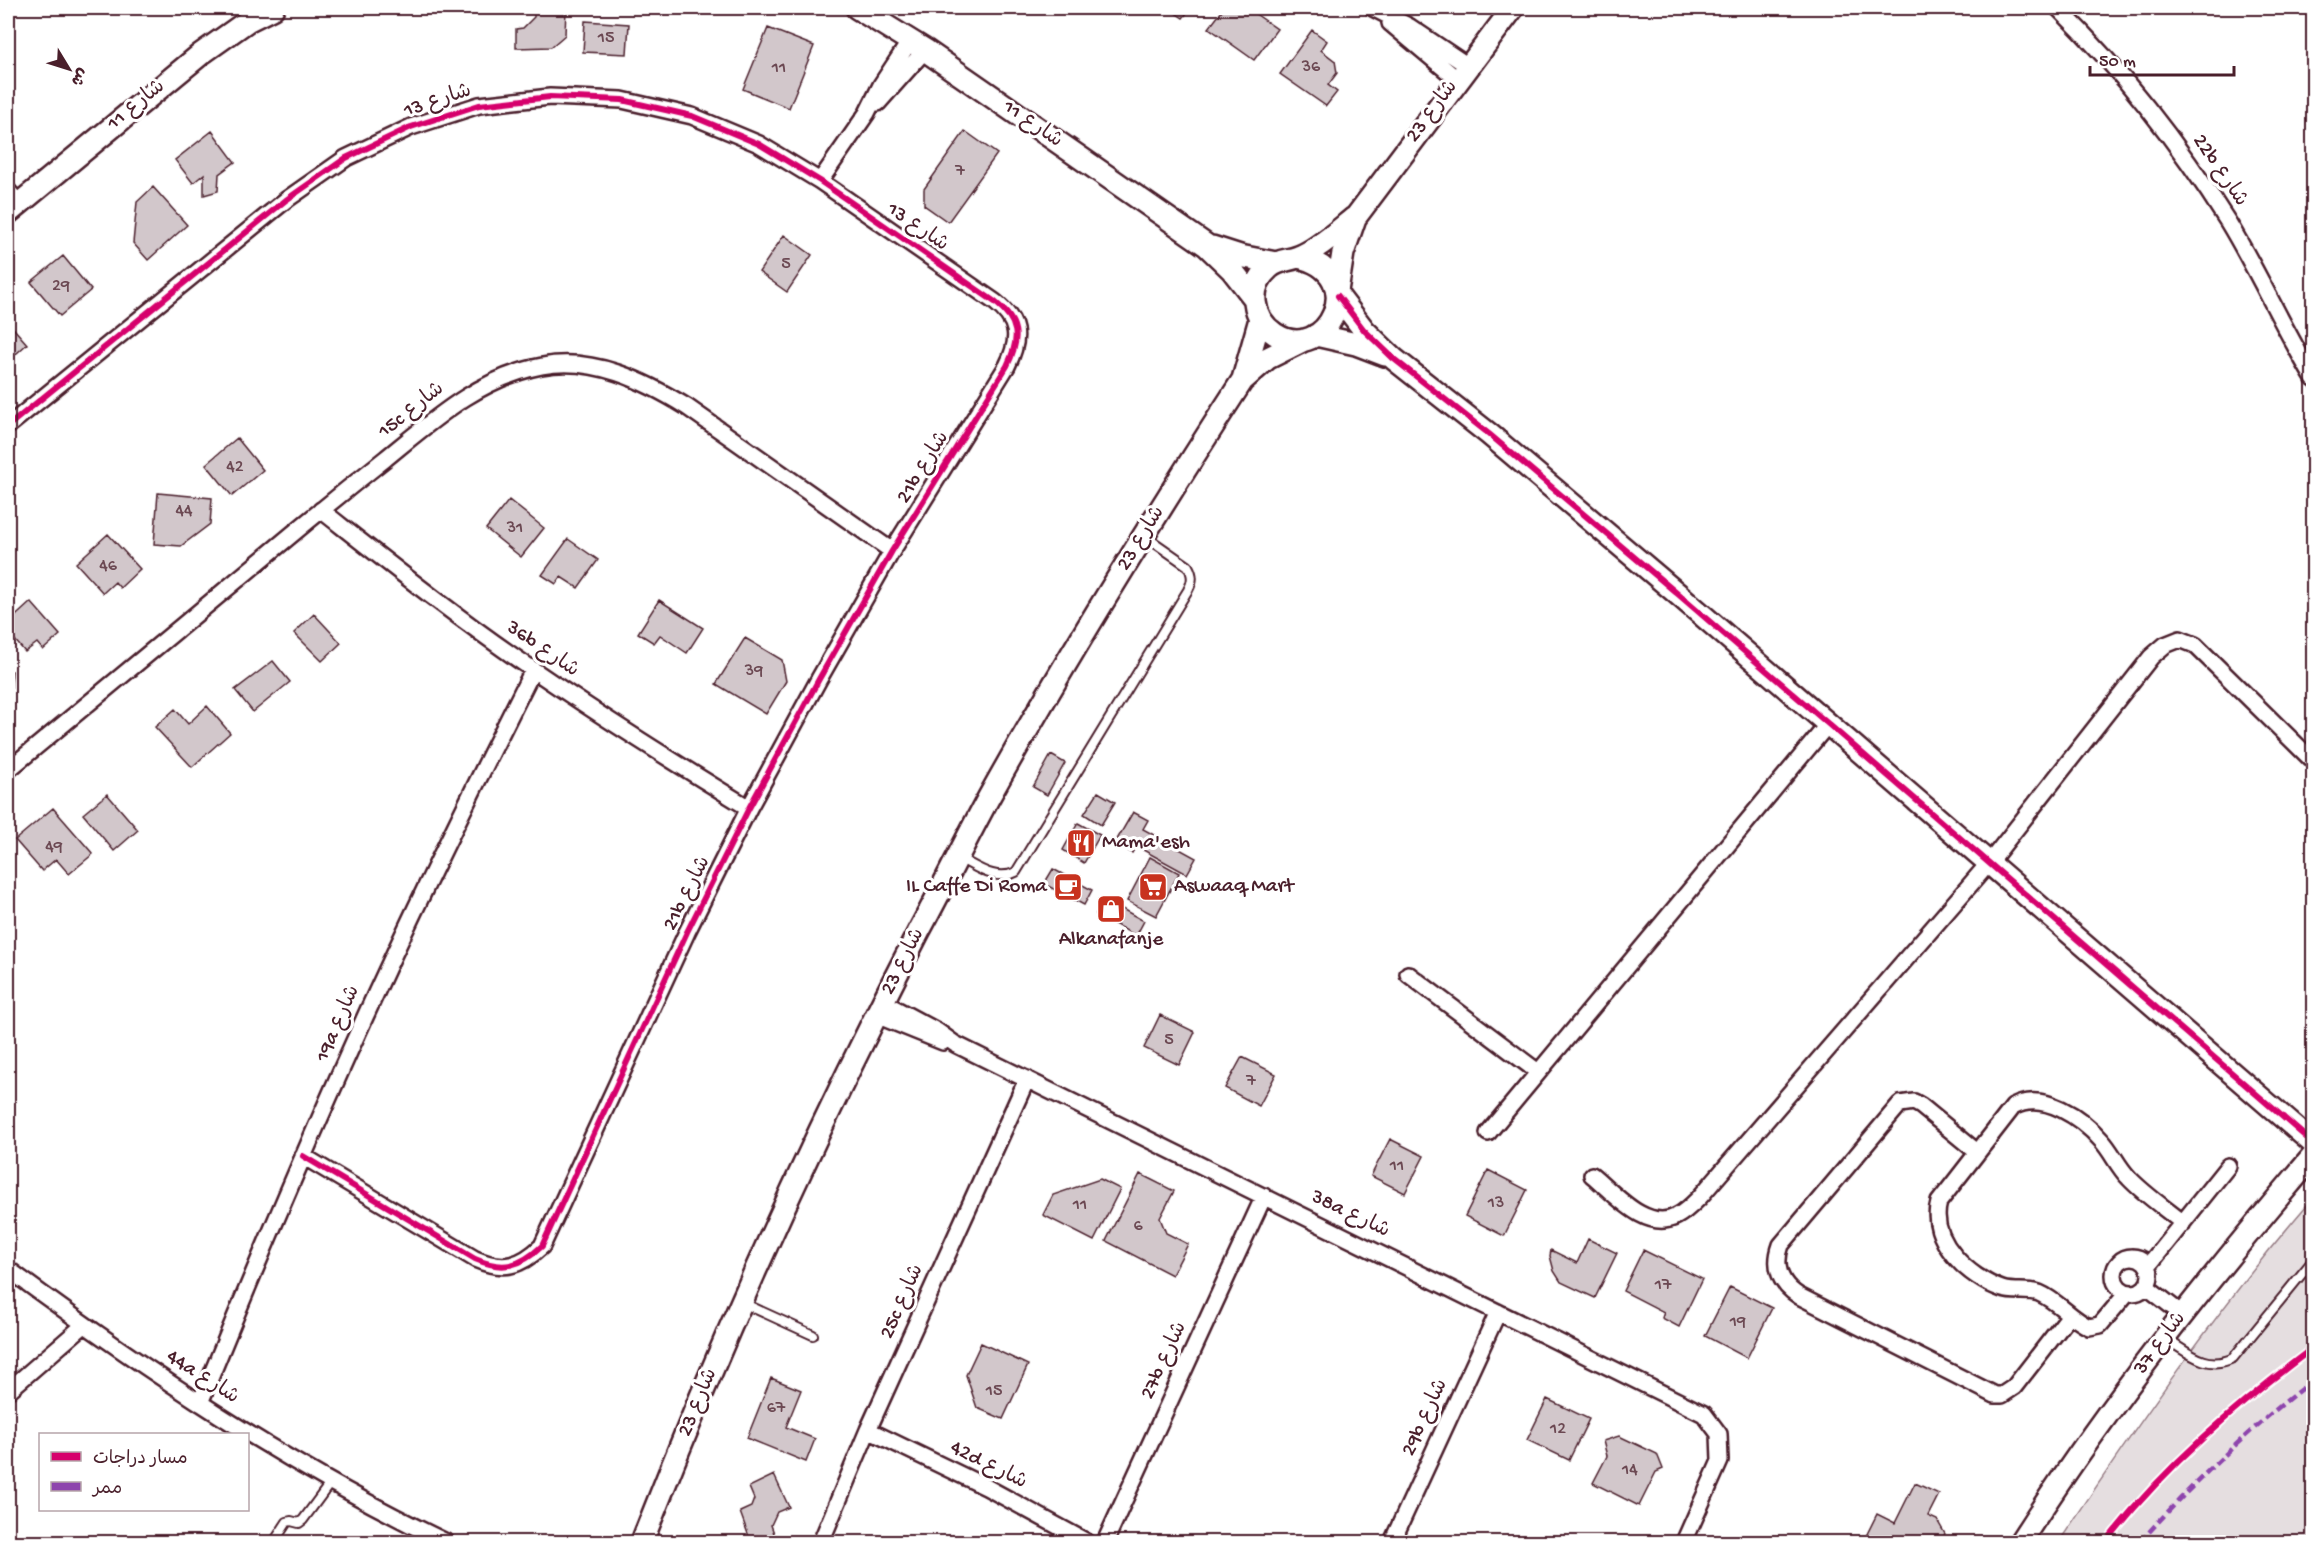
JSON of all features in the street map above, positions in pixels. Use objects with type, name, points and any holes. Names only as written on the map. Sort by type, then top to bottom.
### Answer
[{"type":"street","name":"شارع 11","points":[[857,8],[918,45],[1206,245],[1232,270],[1254,298]]},
{"type":"street","name":"شارع 23","points":[[1298,257],[1355,218],[1514,8]]},
{"type":"street","name":"22b شارع","points":[[2058,8],[2093,43],[2143,100],[2188,161],[2229,224],[2313,379]]},
{"type":"street","name":"شارع 11","points":[[10,206],[257,11]]},
{"type":"street","points":[[1378,11],[1410,27],[1463,73]]},
{"type":"street","points":[[820,181],[867,113],[884,98],[918,45]]},
{"type":"street","name":"شارع 13","points":[[8,426],[294,194],[346,158],[411,127],[479,105],[550,97],[622,100],[692,116],[759,144],[820,181],[995,302],[1011,318],[1016,329]]},
{"type":"street","name":"شارع 23","points":[[1337,294],[1343,253],[1355,218]]},
{"type":"street","name":"شارع 11","points":[[1206,245],[1240,256],[1276,262]]},
{"type":"street","points":[[1394,359],[1356,344],[1310,337],[1291,340],[1278,336],[1267,329],[1255,309],[1254,298],[1260,278],[1276,262],[1298,257],[1311,260],[1323,267],[1332,278],[1337,294],[1364,330],[1394,359],[1584,514],[1829,723],[2313,1144]]},
{"type":"street","points":[[1310,337],[1326,328],[1332,319],[1337,294]]},
{"type":"street","name":"شارع 23","points":[[1242,381],[1260,319]]},
{"type":"street","name":"21b شارع","points":[[303,1156],[475,1259],[503,1266],[518,1263],[531,1256],[542,1246],[644,1023],[749,808],[892,551],[1007,366],[1016,341],[1016,329]]},
{"type":"street","name":"شارع 23","points":[[642,1542],[741,1302],[805,1161],[879,1009],[958,857],[1042,705],[1144,535],[1242,381],[1268,358],[1310,337]]},
{"type":"street","name":"15c شارع","points":[[8,770],[321,510],[448,409],[479,388],[511,373],[544,365],[578,365],[616,372],[653,386],[687,407],[892,551]]},
{"type":"street","name":"36b شارع","points":[[321,510],[426,593],[533,670],[640,741],[749,808]]},
{"type":"street","points":[[1592,1175],[1640,1214],[1659,1221],[1677,1217],[1700,1198],[1989,863],[2151,657],[2165,645],[2180,639],[2195,645],[2313,762]]},
{"type":"street","name":"19a شارع","points":[[200,1403],[303,1156],[376,992],[533,670]]},
{"type":"street","points":[[1488,1133],[1829,723]]},
{"type":"street","points":[[1408,974],[1538,1072]]},
{"type":"street","name":"38a شارع","points":[[879,1009],[937,1031],[955,1044],[1704,1414],[1719,1434],[1721,1448],[1716,1474],[1684,1542]]},
{"type":"street","name":"25c شارع","points":[[821,1542],[868,1430],[1027,1079]]},
{"type":"street","points":[[1977,1152],[1921,1106],[1914,1102],[1900,1104],[1781,1245],[1777,1256],[1777,1269],[1781,1280],[1789,1290],[1800,1296],[1995,1395],[2002,1395],[2014,1387],[2070,1315]]},
{"type":"street","points":[[2127,1293],[2104,1321],[2095,1327],[2084,1325],[2037,1293],[2019,1292],[1988,1283],[1963,1265],[1948,1246],[1939,1224],[1937,1209],[1939,1202],[2013,1107],[2022,1102],[2041,1102],[2068,1114],[2093,1131],[2130,1179],[2183,1223]]},
{"type":"street","name":"شارع 37","points":[[2020,1542],[2098,1428],[2183,1315],[2313,1155]]},
{"type":"street","points":[[2148,1266],[2228,1166]]},
{"type":"street","name":"27b شارع","points":[[1105,1542],[1264,1196]]},
{"type":"street","points":[[2130,1257],[2137,1258],[2148,1266],[2150,1273],[2147,1287],[2134,1294],[2127,1293],[2116,1285],[2114,1278],[2118,1264],[2130,1257]]},
{"type":"street","name":"44a شارع","points":[[8,1269],[84,1324],[247,1433]]},
{"type":"street","points":[[2147,1287],[2183,1315]]},
{"type":"street","name":"29b شارع","points":[[1392,1542],[1498,1312]]},
{"type":"street","points":[[8,1391],[84,1324]]},
{"type":"street","name":"42d شارع","points":[[868,1430],[986,1487],[1087,1542]]},
{"type":"street","name":"44a شارع","points":[[249,1434],[427,1538],[446,1542]]},
{"type":"lane","points":[[958,857],[998,877],[1016,872],[1188,590],[1192,582],[1192,574],[1188,567],[1144,535]]},
{"type":"lane","points":[[2165,1339],[2211,1365],[2233,1358],[2313,1258]]},
{"type":"lane","points":[[741,1302],[813,1335]]},
{"type":"lane","points":[[274,1542],[286,1522],[299,1523],[303,1520],[331,1482]]},
{"type":"shaded area","points":[[2313,1198],[2313,1542],[2059,1542],[2181,1366],[2245,1280]]},
{"type":"building","points":[[534,8],[566,8],[565,35],[551,47],[516,48],[516,29],[523,28],[534,17]]},
{"type":"building","points":[[1168,8],[1191,8],[1183,18]]},
{"type":"building","points":[[1217,8],[1252,8],[1250,10],[1277,29],[1254,60],[1209,28],[1222,11]]},
{"type":"building","points":[[585,21],[629,24],[627,54],[583,52]]},
{"type":"building","points":[[768,28],[814,46],[789,108],[743,89]]},
{"type":"building","points":[[1312,30],[1327,41],[1321,50],[1335,61],[1337,73],[1328,85],[1337,92],[1326,106],[1280,74]]},
{"type":"building","points":[[212,131],[235,162],[219,174],[218,191],[204,195],[204,174],[193,183],[175,160]]},
{"type":"building","points":[[965,131],[997,154],[948,222],[924,205],[924,189]]},
{"type":"building","points":[[153,187],[187,225],[148,260],[133,243],[137,202]]},
{"type":"building","points":[[784,235],[812,255],[787,292],[759,272]]},
{"type":"building","points":[[63,256],[91,290],[60,316],[31,282]]},
{"type":"building","points":[[8,322],[27,344],[8,361]]},
{"type":"building","points":[[237,438],[263,470],[232,496],[206,464]]},
{"type":"building","points":[[158,493],[212,498],[210,524],[181,546],[154,544]]},
{"type":"building","points":[[509,500],[544,528],[521,557],[486,529]]},
{"type":"building","points":[[108,534],[140,569],[120,588],[115,582],[103,593],[76,563]]},
{"type":"building","points":[[568,539],[598,560],[578,588],[561,577],[556,584],[542,575]]},
{"type":"building","points":[[659,600],[703,628],[687,653],[660,635],[654,643],[638,633]]},
{"type":"building","points":[[31,602],[60,635],[43,650],[37,643],[25,652],[8,632],[8,623]]},
{"type":"building","points":[[314,614],[341,643],[322,661],[294,633]]},
{"type":"building","points":[[745,638],[782,660],[786,681],[766,714],[716,684]]},
{"type":"building","points":[[273,661],[290,682],[253,712],[235,690]]},
{"type":"building","points":[[8,671],[12,671],[10,701],[8,702]]},
{"type":"building","points":[[207,706],[230,733],[192,767],[155,727],[175,709],[188,724]]},
{"type":"building","points":[[1051,755],[1065,763],[1047,795],[1033,787]]},
{"type":"building","points":[[1098,792],[1115,802],[1101,825],[1084,814]]},
{"type":"building","points":[[107,794],[138,830],[114,851],[83,814]]},
{"type":"building","points":[[53,808],[93,854],[69,874],[56,859],[42,871],[15,840]]},
{"type":"building","points":[[1133,812],[1148,820],[1143,829],[1196,858],[1187,874],[1136,846],[1132,853],[1115,843]]},
{"type":"building","name":"Mama'esh","points":[[1078,823],[1100,835],[1084,863],[1063,850]]},
{"type":"building","name":"Aswaaq Mart","points":[[1150,857],[1179,873],[1156,916],[1127,901]]},
{"type":"building","name":"IL Caffe Di Roma","points":[[1053,869],[1092,890],[1084,905],[1044,884]]},
{"type":"building","points":[[1104,899],[1144,921],[1136,936],[1096,914]]},
{"type":"building","points":[[1160,1015],[1195,1032],[1179,1065],[1144,1048]]},
{"type":"building","points":[[1242,1057],[1276,1074],[1259,1106],[1225,1088]]},
{"type":"building","points":[[1390,1139],[1424,1156],[1405,1193],[1371,1176]]},
{"type":"building","points":[[1488,1170],[1527,1190],[1504,1236],[1465,1216]]},
{"type":"building","points":[[1140,1174],[1174,1191],[1160,1218],[1166,1233],[1188,1244],[1172,1275],[1106,1241]]},
{"type":"building","points":[[1100,1179],[1120,1189],[1094,1241],[1043,1215],[1053,1195]]},
{"type":"building","points":[[1588,1239],[1617,1253],[1595,1298],[1561,1282],[1554,1271],[1550,1256],[1551,1250],[1577,1263]]},
{"type":"building","points":[[1643,1250],[1702,1279],[1679,1327],[1662,1318],[1664,1312],[1623,1291]]},
{"type":"building","points":[[1730,1287],[1772,1308],[1747,1358],[1705,1336]]},
{"type":"building","points":[[981,1343],[1028,1365],[1003,1419],[977,1408],[966,1375]]},
{"type":"building","points":[[771,1378],[801,1390],[786,1427],[815,1439],[806,1462],[747,1438]]},
{"type":"building","points":[[1547,1399],[1589,1419],[1569,1460],[1527,1440]]},
{"type":"building","points":[[1619,1436],[1657,1454],[1663,1469],[1656,1472],[1639,1506],[1593,1483],[1607,1456],[1603,1441]]},
{"type":"building","points":[[774,1475],[789,1507],[777,1512],[771,1525],[775,1536],[751,1542],[740,1512],[751,1507],[754,1499],[749,1487]]},
{"type":"building","points":[[1915,1483],[1939,1494],[1928,1516],[1937,1520],[1945,1534],[1940,1542],[1870,1542],[1864,1540],[1877,1514],[1895,1523]]},
{"type":"marked path","points":[[2140,1542],[2223,1457],[2314,1379]]},
{"type":"cycle path","points":[[8,426],[286,200],[346,158],[411,127],[479,105],[550,97],[622,100],[692,116],[759,144],[820,181],[995,302],[1013,323],[1016,338],[1007,366],[892,551],[749,808],[687,932],[542,1246],[519,1263],[503,1266],[485,1263],[303,1156]]},
{"type":"cycle path","points":[[1338,296],[1364,330],[1394,359],[1489,434],[1679,595],[2314,1144]]},
{"type":"cycle path","points":[[2106,1542],[2128,1514],[2177,1462],[2230,1414],[2314,1347]]},
{"type":"place","name":"Mama'esh","points":[[1081,843]]},
{"type":"place","name":"IL Caffe Di Roma","points":[[1068,887]]},
{"type":"place","name":"Aswaaq Mart","points":[[1153,887]]},
{"type":"place","name":"Alkanafanje","points":[[1111,909]]}]
